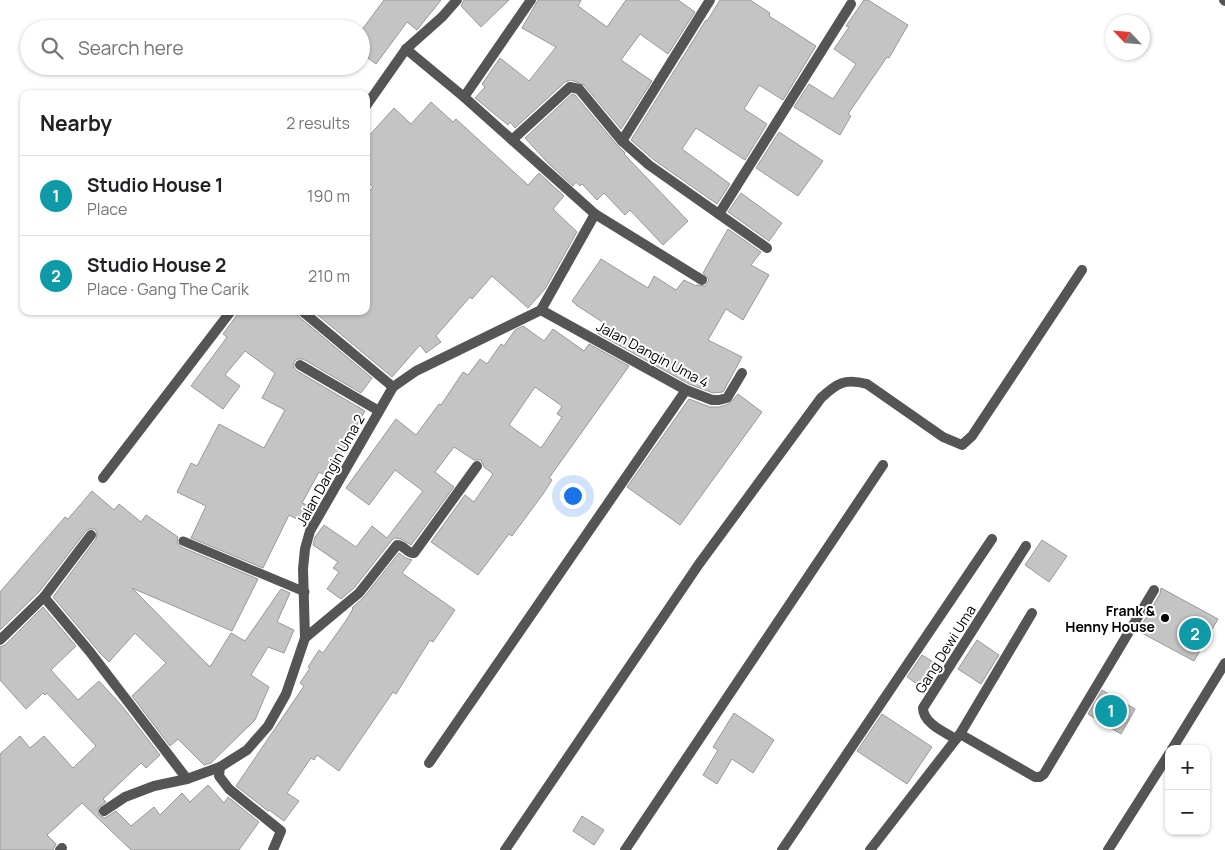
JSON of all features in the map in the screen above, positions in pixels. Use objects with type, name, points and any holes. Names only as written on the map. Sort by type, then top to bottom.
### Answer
[{"type":"street","points":[[370,100],[406,49],[442,17],[456,0]]},
{"type":"street","points":[[464,97],[531,0]]},
{"type":"street","points":[[622,141],[710,0]]},
{"type":"street","points":[[719,214],[851,4]]},
{"type":"street","points":[[406,49],[464,97],[594,214],[702,280]]},
{"type":"street","points":[[512,140],[570,87],[575,87],[579,89],[622,141],[649,165],[767,248]]},
{"type":"street","points":[[542,310],[594,214]]},
{"type":"street","points":[[505,850],[699,564],[821,398],[836,385],[854,380],[867,384],[943,437],[962,445],[972,436],[1082,270]]},
{"type":"street","name":"Jalan Dangin Uma 2","points":[[104,811],[132,794],[154,786],[187,779],[220,767],[247,750],[268,726],[286,694],[305,638],[303,569],[305,549],[310,531],[393,387],[416,371],[542,310]]},
{"type":"street","name":"Jalan Dangin Uma 4","points":[[542,310],[686,390],[712,400],[723,400],[731,394],[742,373]]},
{"type":"street","points":[[103,478],[228,315]]},
{"type":"street","points":[[307,315],[393,387]]},
{"type":"street","points":[[300,365],[379,411]]},
{"type":"street","points":[[429,763],[686,390]]},
{"type":"street","points":[[625,850],[884,465]]},
{"type":"street","points":[[305,638],[359,593],[397,545],[402,546],[412,554],[414,553],[477,466]]},
{"type":"street","points":[[0,640],[44,597],[91,535]]},
{"type":"street","points":[[782,850],[992,539]]},
{"type":"street","name":"Gang Dewi Uma","points":[[958,736],[927,720],[923,715],[923,708],[1026,546]]},
{"type":"street","points":[[958,736],[1035,777],[1040,777],[1049,766],[1154,590]]},
{"type":"street","points":[[44,597],[90,652],[187,779]]},
{"type":"street","points":[[870,850],[958,736],[1032,613]]},
{"type":"street","points":[[1174,745],[1225,663]]},
{"type":"street","points":[[1108,850],[1165,760]]},
{"type":"street","points":[[220,767],[219,776],[229,789],[281,831],[273,850]]},
{"type":"lane","points":[[184,540],[305,592]]},
{"type":"building","points":[[384,0],[441,0],[417,30],[407,22],[376,64],[370,60],[369,20]]},
{"type":"building","points":[[464,0],[509,0],[481,27],[461,6]]},
{"type":"building","points":[[538,0],[581,0],[578,6],[607,27],[626,0],[678,0],[695,12],[668,54],[640,34],[621,60],[652,81],[621,129],[584,85],[571,80],[565,82],[515,128],[510,122],[508,125],[475,98],[485,87],[482,84],[500,58],[529,81],[556,47],[522,28]]},
{"type":"building","points":[[720,0],[750,0],[770,13],[769,16],[816,46],[783,100],[759,85],[744,109],[767,124],[745,160],[696,128],[682,149],[730,184],[717,204],[654,160],[631,140]]},
{"type":"building","points":[[864,0],[868,0],[908,25],[889,58],[887,57],[848,114],[851,116],[840,135],[794,107],[809,84],[833,99],[856,64],[834,49],[849,27],[846,26]]},
{"type":"building","points":[[572,94],[575,95],[624,154],[688,221],[663,245],[630,210],[625,215],[604,193],[597,200],[582,184],[580,186],[576,182],[573,186],[525,138]]},
{"type":"building","points":[[431,102],[453,122],[456,119],[528,185],[539,173],[564,196],[553,209],[577,232],[545,289],[528,308],[492,276],[472,299],[470,297],[436,336],[441,342],[426,353],[420,345],[392,377],[318,315],[370,315],[370,190],[373,187],[370,184],[370,135],[394,108],[411,124]]},
{"type":"building","points":[[779,132],[823,161],[798,196],[756,168]]},
{"type":"building","points":[[741,193],[782,223],[769,241],[728,212]]},
{"type":"building","points":[[728,229],[761,252],[751,265],[769,275],[743,320],[726,309],[708,340],[742,357],[723,392],[713,393],[689,384],[597,333],[604,323],[572,301],[601,259],[648,288],[654,276],[676,290],[684,280],[696,286],[705,286],[709,280],[703,273]]},
{"type":"building","points":[[237,315],[297,315],[372,378],[361,393],[303,359],[297,359],[294,362],[294,368],[297,371],[365,411],[328,477],[319,472],[302,503],[312,507],[304,523],[289,515],[263,568],[191,538],[206,506],[177,492],[191,463],[197,466],[219,424],[264,448],[285,410],[262,398],[275,373],[245,351],[225,375],[240,386],[223,409],[191,386],[227,337],[223,334]]},
{"type":"building","points":[[523,326],[544,341],[553,329],[584,351],[589,344],[629,366],[549,478],[552,480],[543,494],[512,536],[509,534],[478,575],[431,542],[465,495],[474,502],[493,474],[484,467],[481,460],[474,460],[454,447],[435,472],[454,487],[411,545],[401,539],[395,538],[392,540],[354,588],[341,599],[327,589],[339,572],[333,568],[338,562],[313,545],[315,537],[324,525],[356,547],[372,526],[387,538],[423,491],[395,470],[369,505],[346,488],[396,419],[416,435],[439,404],[441,405],[463,372],[468,375],[480,359],[487,364],[501,344],[504,346],[515,330]],"holes":[[[535,387],[562,406],[557,414],[562,417],[541,448],[509,425]]]},
{"type":"building","points":[[738,394],[762,412],[680,525],[627,487],[689,399],[710,407],[719,407],[729,404]]},
{"type":"building","points":[[92,491],[114,510],[119,504],[141,522],[146,515],[178,537],[177,542],[181,547],[258,579],[232,631],[132,588],[210,667],[231,633],[245,641],[281,589],[290,593],[277,622],[294,630],[284,653],[268,647],[251,675],[269,687],[255,720],[211,763],[204,765],[178,739],[170,746],[132,696],[166,663],[135,633],[109,662],[53,597],[96,539],[97,533],[95,529],[86,531],[39,592],[0,630],[0,592],[65,517],[68,519]]},
{"type":"building","points":[[1042,540],[1067,556],[1049,582],[1025,565]]},
{"type":"building","points":[[399,553],[412,560],[402,573],[455,610],[433,642],[430,640],[396,694],[393,692],[339,771],[317,755],[314,760],[311,758],[287,793],[299,801],[284,821],[236,786],[304,686],[300,683],[319,650],[323,653],[347,619],[352,608],[364,597]]},
{"type":"building","points":[[1161,588],[1218,619],[1194,661],[1138,631],[1160,594]]},
{"type":"building","points":[[43,607],[76,646],[51,670],[78,700],[99,681],[122,706],[160,755],[146,768],[141,763],[103,799],[106,802],[98,808],[99,815],[105,818],[116,811],[131,826],[154,807],[160,815],[182,793],[190,802],[208,785],[224,803],[228,797],[259,822],[239,850],[131,850],[82,803],[47,835],[56,844],[53,850],[0,850],[0,754],[20,736],[30,748],[44,736],[73,768],[96,746],[47,693],[45,695],[43,693],[26,709],[0,680],[0,647],[5,645]]},
{"type":"building","points":[[977,640],[999,655],[981,684],[958,669]]},
{"type":"building","points":[[922,655],[938,665],[923,688],[907,677]]},
{"type":"building","points":[[1102,690],[1135,709],[1121,734],[1088,714]]},
{"type":"building","points":[[734,713],[774,740],[753,773],[732,759],[717,784],[703,775],[718,750],[713,747]]},
{"type":"building","points":[[882,714],[932,747],[907,784],[857,751]]},
{"type":"building","points":[[582,816],[604,830],[594,845],[573,831]]},
{"type":"place","name":"Frank & Henny House","points":[[1165,618]]},
{"type":"place","name":"Studio House 2","points":[[1195,634]]},
{"type":"place","name":"Studio House 1","points":[[1111,711]]}]
